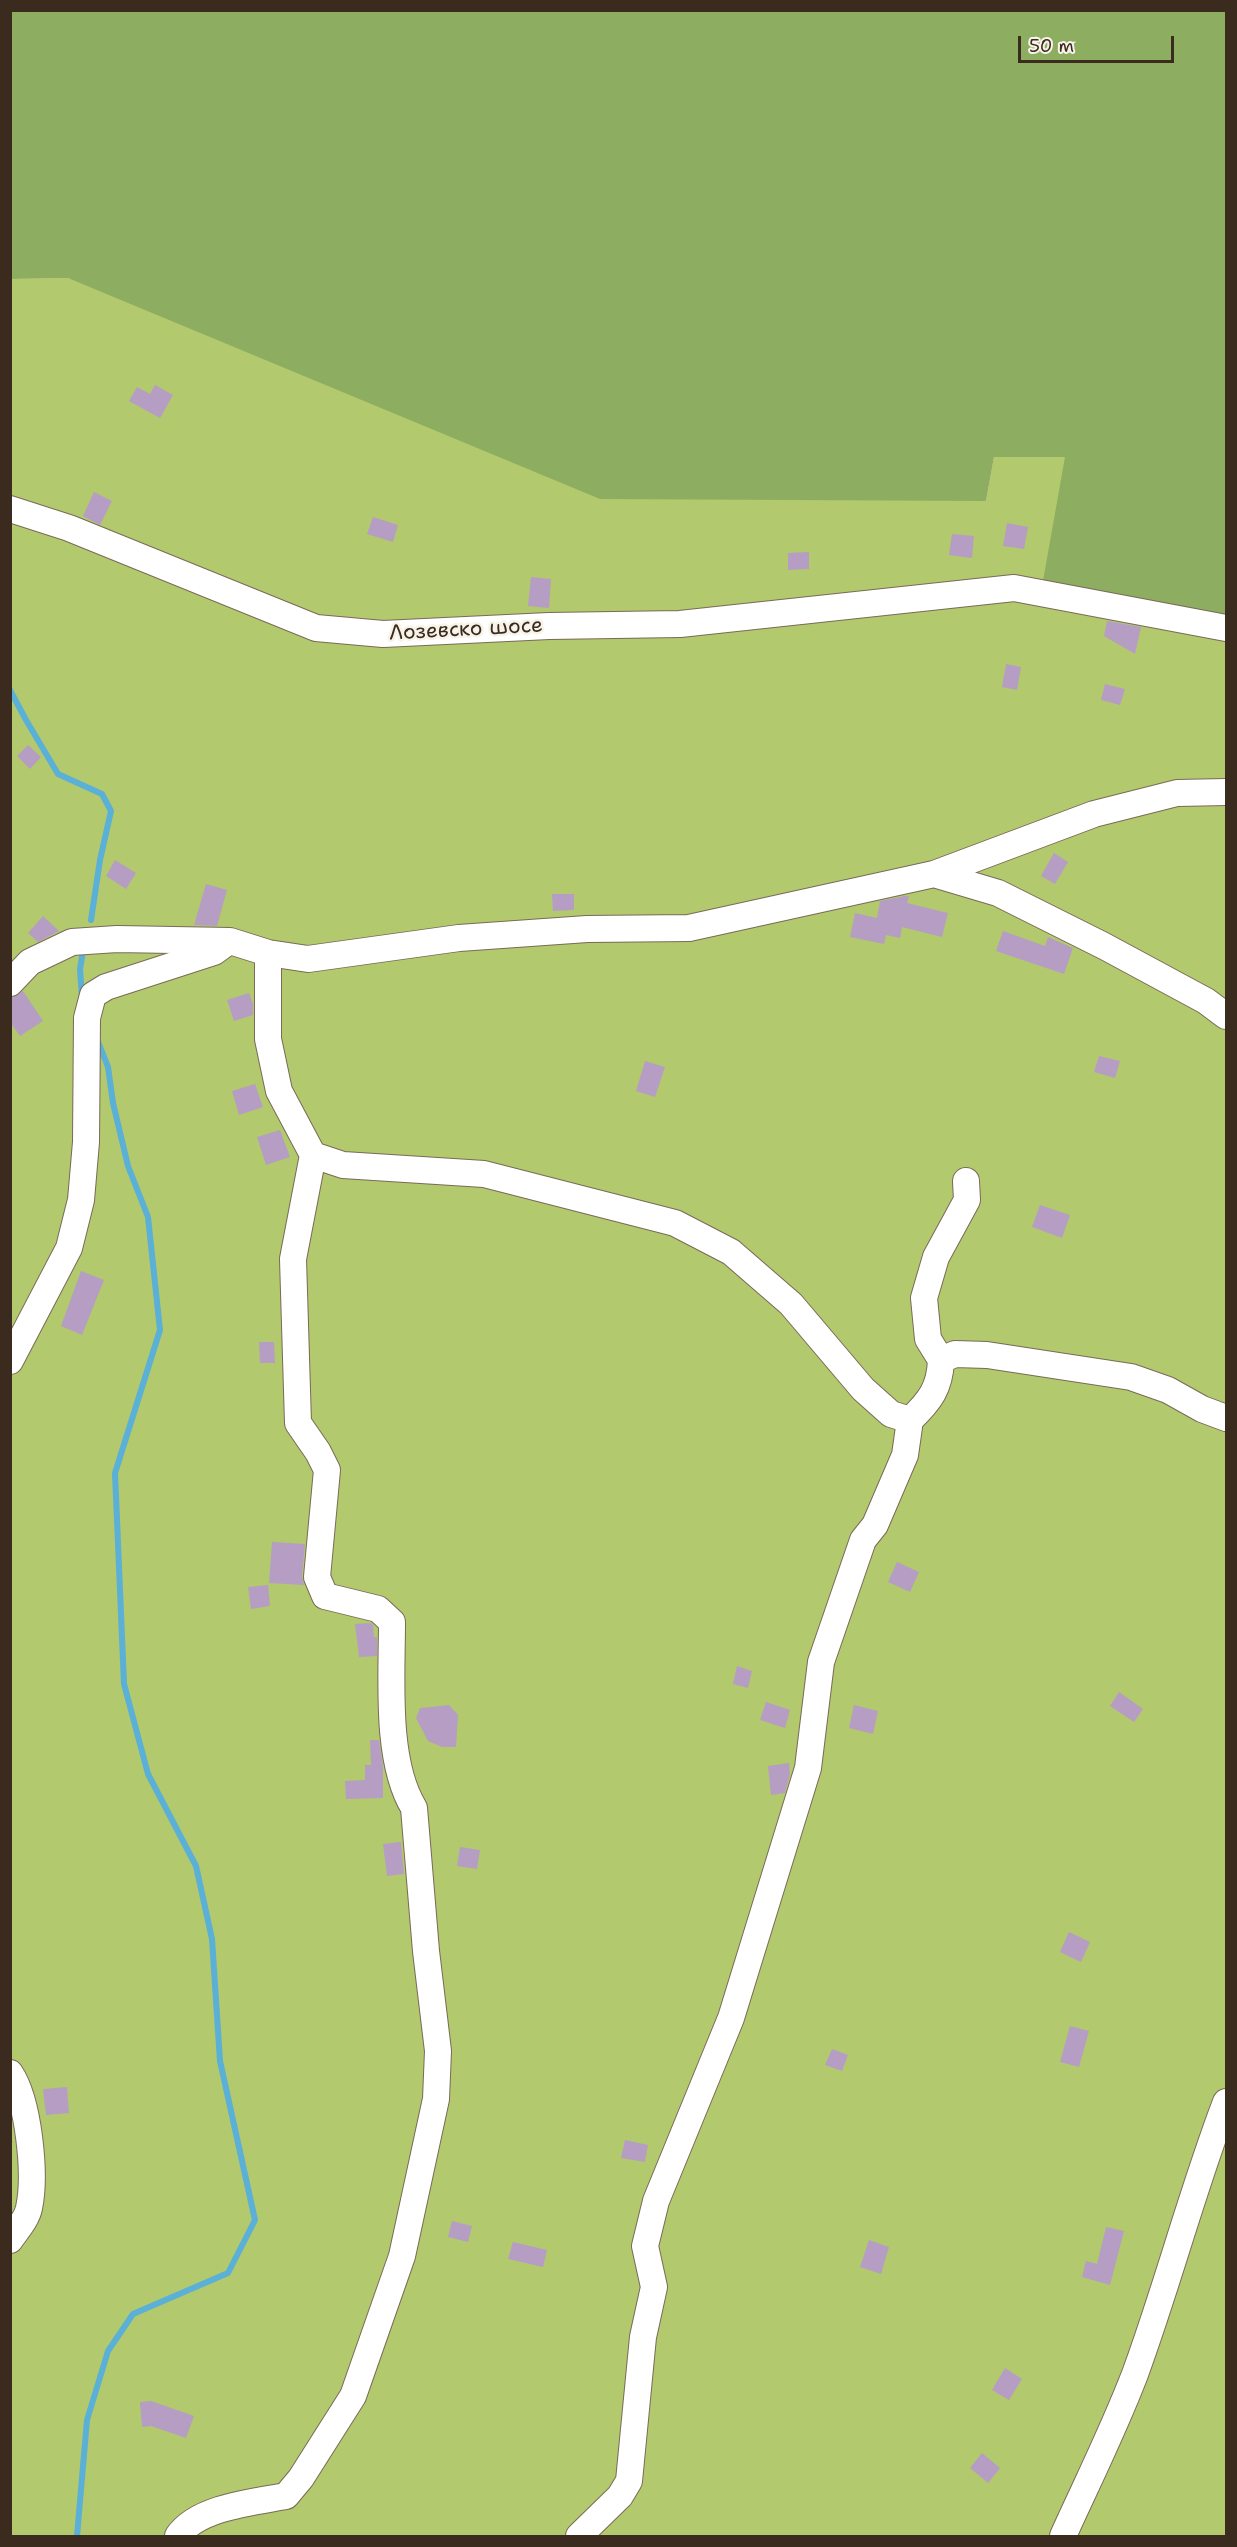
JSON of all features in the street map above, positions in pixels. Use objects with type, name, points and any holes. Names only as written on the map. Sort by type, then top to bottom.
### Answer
[{"type":"street","name":"Лозевско шосе","points":[[10,509],[69,528],[316,628],[383,634],[549,626],[680,624],[1014,588],[1227,628]]},
{"type":"street","points":[[10,983],[30,962],[72,942],[117,939],[230,941],[268,953],[308,958],[459,938],[587,929],[689,928],[934,874],[1094,814],[1177,793],[1227,792]]},
{"type":"street","points":[[934,874],[998,892],[1206,1001],[1227,1017]]},
{"type":"street","points":[[10,1361],[69,1248],[81,1200],[86,1142],[87,1018],[93,995],[106,987],[214,952],[230,941]]},
{"type":"street","points":[[178,2536],[182,2530],[196,2520],[227,2508],[286,2496],[301,2478],[353,2397],[402,2256],[436,2099],[438,2051],[426,1951],[414,1808],[405,1794],[392,1731],[392,1622],[378,1609],[325,1596],[316,1577],[327,1470],[298,1423],[293,1259],[313,1155],[279,1091],[268,1039],[268,953]]},
{"type":"street","points":[[313,1155],[343,1165],[484,1174],[675,1222],[731,1252],[791,1304],[863,1389],[891,1414],[910,1420]]},
{"type":"street","points":[[579,2536],[620,2496],[629,2481],[643,2337],[654,2287],[645,2246],[656,2201],[731,2018],[808,1768],[821,1662],[863,1540],[876,1525],[905,1455],[910,1420],[925,1406],[940,1380],[942,1360],[928,1339],[924,1298],[936,1257],[967,1200],[966,1181]]},
{"type":"street","points":[[942,1360],[955,1354],[987,1355],[1131,1377],[1168,1390],[1202,1409],[1227,1418]]},
{"type":"street","points":[[10,2073],[16,2081],[26,2109],[31,2173],[29,2210],[10,2240]]},
{"type":"street","points":[[1063,2536],[1134,2376],[1189,2215],[1208,2149],[1227,2102]]},
{"type":"green space","points":[[10,11],[1226,11],[1226,628],[1041,592],[1065,457],[994,457],[986,501],[600,499],[68,278],[11,279]]},
{"type":"green space","points":[[68,278],[986,501],[994,457],[1066,457],[1226,628],[1226,2536],[11,2536],[10,279]]},
{"type":"building","points":[[155,385],[173,395],[160,418],[129,401],[137,387],[150,394]]},
{"type":"building","points":[[94,492],[112,501],[100,525],[83,516]]},
{"type":"building","points":[[373,517],[398,525],[393,542],[367,534]]},
{"type":"building","points":[[1007,523],[1028,527],[1024,549],[1003,546]]},
{"type":"building","points":[[952,534],[974,536],[972,558],[949,555]]},
{"type":"building","points":[[809,552],[809,569],[788,570],[788,553]]},
{"type":"building","points":[[531,577],[551,579],[549,608],[528,606]]},
{"type":"building","points":[[1107,621],[1141,627],[1135,654],[1104,636]]},
{"type":"building","points":[[1006,664],[1021,667],[1017,690],[1002,687]]},
{"type":"building","points":[[1105,684],[1125,689],[1120,705],[1101,700]]},
{"type":"building","points":[[28,745],[41,757],[30,769],[17,756]]},
{"type":"building","points":[[1054,853],[1068,862],[1055,884],[1041,876]]},
{"type":"building","points":[[115,860],[136,873],[126,889],[106,876]]},
{"type":"building","points":[[206,884],[227,890],[217,926],[194,925]]},
{"type":"building","points":[[552,894],[574,894],[574,910],[553,911]]},
{"type":"building","points":[[909,896],[907,903],[948,913],[942,937],[902,927],[900,938],[886,935],[884,944],[850,937],[855,913],[877,918],[880,901]]},
{"type":"building","points":[[43,916],[59,931],[38,942],[28,933]]},
{"type":"building","points":[[1003,931],[1045,946],[1048,937],[1073,948],[1064,974],[996,951]]},
{"type":"building","points":[[23,991],[43,1021],[20,1036],[10,1022],[10,999]]},
{"type":"building","points":[[249,993],[253,1004],[253,1015],[234,1021],[227,1000]]},
{"type":"building","points":[[1099,1056],[1120,1061],[1115,1078],[1094,1072]]},
{"type":"building","points":[[645,1061],[665,1067],[655,1097],[636,1091]]},
{"type":"building","points":[[255,1084],[263,1107],[239,1115],[232,1091]]},
{"type":"building","points":[[280,1130],[290,1157],[266,1165],[257,1137]]},
{"type":"building","points":[[1040,1205],[1070,1215],[1062,1238],[1032,1227]]},
{"type":"building","points":[[81,1271],[104,1280],[82,1335],[61,1326]]},
{"type":"building","points":[[259,1342],[274,1342],[275,1363],[260,1363]]},
{"type":"building","points":[[272,1542],[305,1544],[302,1576],[304,1585],[269,1583]]},
{"type":"building","points":[[897,1562],[919,1572],[910,1592],[888,1582]]},
{"type":"building","points":[[268,1585],[270,1606],[251,1609],[248,1587]]},
{"type":"building","points":[[371,1623],[374,1637],[377,1637],[377,1656],[359,1657],[355,1624]]},
{"type":"building","points":[[737,1666],[752,1671],[748,1688],[733,1684]]},
{"type":"building","points":[[1119,1692],[1143,1709],[1134,1722],[1110,1706]]},
{"type":"building","points":[[766,1702],[790,1710],[785,1728],[760,1720]]},
{"type":"building","points":[[449,1705],[458,1715],[456,1747],[442,1747],[428,1741],[416,1718],[420,1708]]},
{"type":"building","points":[[854,1705],[878,1711],[873,1734],[849,1728]]},
{"type":"building","points":[[370,1740],[379,1740],[383,1765],[383,1798],[346,1799],[345,1781],[365,1780],[365,1765],[371,1765]]},
{"type":"building","points":[[789,1763],[790,1774],[785,1793],[771,1795],[768,1766]]},
{"type":"building","points":[[401,1842],[404,1874],[387,1876],[383,1844]]},
{"type":"building","points":[[460,1847],[480,1850],[477,1869],[457,1866]]},
{"type":"building","points":[[1069,1932],[1090,1942],[1081,1962],[1060,1952]]},
{"type":"building","points":[[1070,2026],[1089,2031],[1079,2067],[1060,2062]]},
{"type":"building","points":[[832,2049],[848,2055],[842,2071],[825,2065]]},
{"type":"building","points":[[67,2087],[69,2113],[46,2115],[43,2089]]},
{"type":"building","points":[[625,2140],[648,2145],[645,2162],[621,2158]]},
{"type":"building","points":[[452,2221],[472,2226],[468,2242],[448,2237]]},
{"type":"building","points":[[1106,2227],[1124,2231],[1110,2285],[1082,2277],[1086,2261],[1097,2264]]},
{"type":"building","points":[[869,2240],[889,2247],[881,2274],[860,2267]]},
{"type":"building","points":[[513,2242],[547,2250],[543,2267],[508,2259]]},
{"type":"building","points":[[1005,2368],[1022,2379],[1009,2400],[992,2390]]},
{"type":"building","points":[[151,2401],[194,2416],[186,2438],[151,2426],[142,2427],[140,2402]]},
{"type":"building","points":[[982,2453],[1000,2468],[988,2483],[970,2468]]},
{"type":"waterway","points":[[10,690],[58,774],[102,794],[111,811],[100,860],[91,920]]},
{"type":"waterway","points":[[82,998],[80,969],[83,951]]},
{"type":"waterway","points":[[77,2536],[87,2420],[108,2351],[133,2314],[228,2273],[255,2220],[220,2061],[212,1939],[196,1866],[148,1774],[124,1684],[115,1473],[160,1330],[148,1217],[128,1166],[113,1103],[108,1067],[97,1039]]}]
